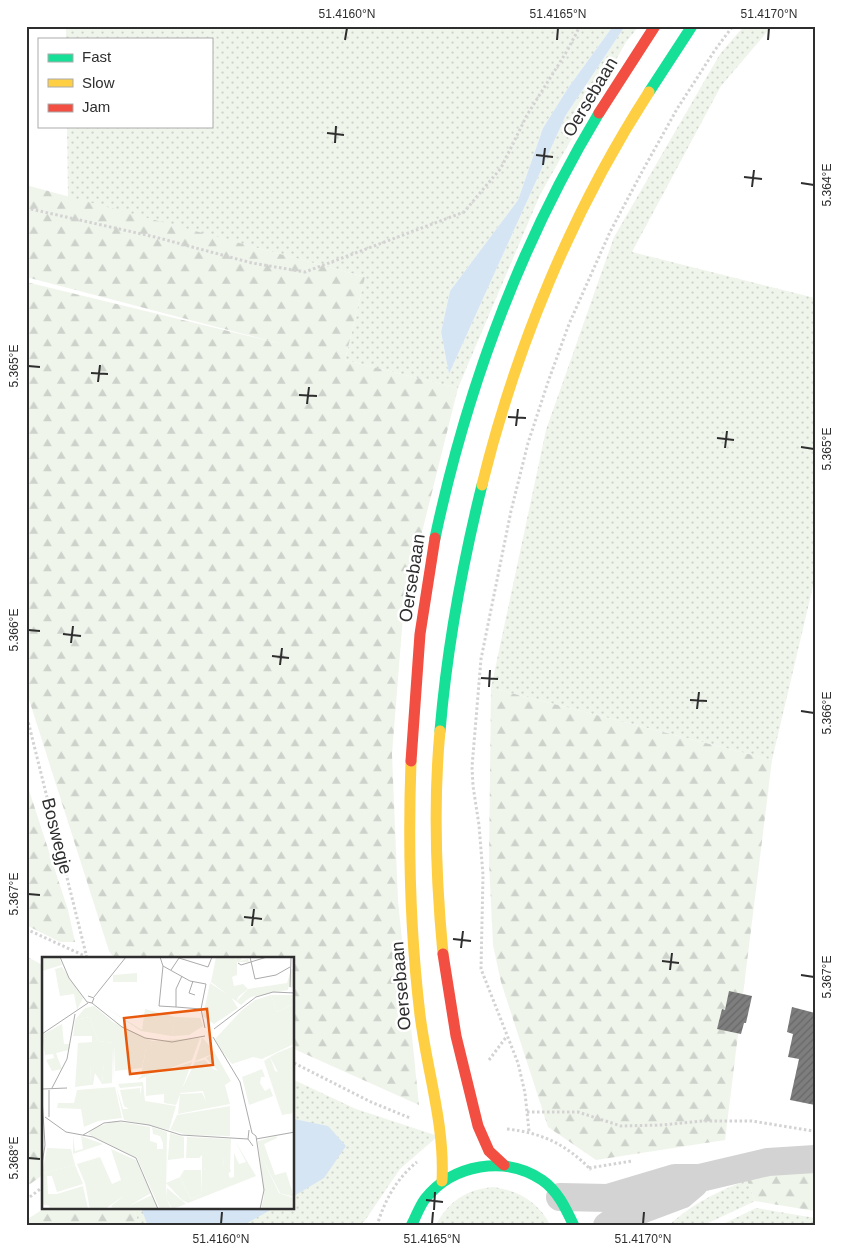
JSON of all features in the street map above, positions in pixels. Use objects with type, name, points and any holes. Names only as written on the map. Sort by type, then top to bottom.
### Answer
[{"type":"main road","name":"Oersebaan","points":[[442,1181],[444,1165],[442,1144],[426,1054],[420,1006],[412,907],[409,820],[419,644],[430,566],[462,428],[510,288],[545,214],[576,155],[626,70],[655,26]]},
{"type":"main road","points":[[504,1165],[489,1151],[478,1130],[456,1040],[442,948],[437,888],[436,777],[440,714],[454,613],[476,506],[495,436],[509,389],[543,298],[604,167],[655,82],[692,26]]},
{"type":"main road","points":[[412,1226],[416,1213],[427,1195],[442,1181],[469,1168],[504,1165],[531,1174],[546,1184],[560,1197],[567,1208],[574,1226]]},
{"type":"street","points":[[560,1197],[608,1198],[676,1178],[700,1178],[768,1162],[815,1158]]},
{"type":"street","points":[[607,1226],[617,1219],[681,1195],[700,1178]]},
{"type":"path","points":[[26,208],[155,237],[252,263],[305,272],[464,212],[501,168],[527,115],[567,51],[580,26]]},
{"type":"path","points":[[588,1168],[576,1156],[552,1140],[529,1131],[525,1093],[518,1063],[481,969],[483,875],[472,767],[481,659],[511,511],[528,443],[569,324],[610,232],[643,170],[677,109],[733,26]]},
{"type":"path","name":"Boswegje","points":[[26,713],[88,957]]},
{"type":"path","points":[[26,929],[86,957]]},
{"type":"path","points":[[295,1064],[371,1102],[408,1116],[442,1144]]},
{"type":"path","points":[[528,1112],[578,1112],[620,1126],[663,1125],[703,1121],[752,1121],[815,1132]]},
{"type":"path","points":[[26,1200],[42,1188]]},
{"type":"green space","points":[[66,26],[613,26],[568,88],[543,128],[518,200],[450,291],[441,332],[449,374],[566,115],[625,26],[639,26],[626,42],[540,195],[458,388],[345,360],[365,277],[68,197],[67,128],[212,128],[212,38],[66,38]]},
{"type":"green space","points":[[744,26],[772,26],[721,86],[632,252],[815,298],[815,578],[772,760],[491,688],[546,430],[614,237],[720,54]]},
{"type":"green space","points":[[26,185],[365,277],[345,360],[458,388],[404,604],[392,754],[398,901],[419,1105],[295,1049],[295,957],[113,957],[109,951],[26,690],[26,282],[286,345],[26,277]]},
{"type":"green space","points":[[491,688],[772,760],[725,1140],[596,1160],[548,1127],[501,982],[493,945],[489,862]]},
{"type":"green space","points":[[26,781],[68,910],[75,942],[60,942],[26,925]]},
{"type":"green space","points":[[26,956],[42,965],[42,1175],[26,1187]]},
{"type":"green space","points":[[295,1080],[356,1109],[438,1136],[400,1169],[364,1222],[353,1226],[140,1226],[134,1210],[295,1210]]},
{"type":"green space","points":[[815,1170],[815,1211],[755,1201],[747,1180],[768,1174]]},
{"type":"green space","points":[[747,1180],[755,1201],[702,1226],[668,1226],[706,1199]]},
{"type":"green space","points":[[493,1187],[512,1191],[527,1199],[540,1210],[551,1226],[435,1226],[452,1203],[459,1198],[474,1191]]},
{"type":"green space","points":[[756,1208],[815,1218],[815,1226],[719,1226]]},
{"type":"green space","points":[[42,1210],[134,1210],[140,1226],[26,1226],[26,1220]]},
{"type":"water","points":[[613,26],[625,26],[566,115],[449,374],[441,332],[450,291],[518,200],[543,128],[568,88]]},
{"type":"water","points":[[295,1119],[328,1126],[346,1146],[324,1178],[295,1195]]},
{"type":"water","points":[[142,1210],[270,1210],[242,1226],[148,1226]]},
{"type":"building","points":[[729,991],[752,996],[746,1023],[744,1023],[741,1034],[717,1029],[722,1009],[725,1010]]},
{"type":"building","points":[[792,1007],[815,1013],[815,1105],[790,1100],[799,1059],[788,1057],[793,1034],[787,1032]]},
{"type":"traffic: fast","points":[[649,92],[692,26]]},
{"type":"traffic: fast","points":[[435,538],[463,427],[499,318],[545,214],[599,113]]},
{"type":"traffic: fast","points":[[440,731],[456,607],[482,485]]},
{"type":"traffic: fast","points":[[411,1226],[423,1202],[437,1187],[465,1171],[480,1167],[496,1166],[527,1172],[548,1184],[565,1207],[574,1226]]},
{"type":"traffic: slow","points":[[482,485],[512,382],[529,331],[549,281],[595,184],[649,92]]},
{"type":"traffic: slow","points":[[440,731],[436,842],[443,954]]},
{"type":"traffic: slow","points":[[411,761],[410,856],[414,952],[423,1036],[441,1139],[442,1181]]},
{"type":"traffic: jam","points":[[599,113],[655,26]]},
{"type":"traffic: jam","points":[[411,761],[420,634],[435,538]]},
{"type":"traffic: jam","points":[[443,954],[456,1036],[478,1126],[489,1151],[504,1165]]}]
